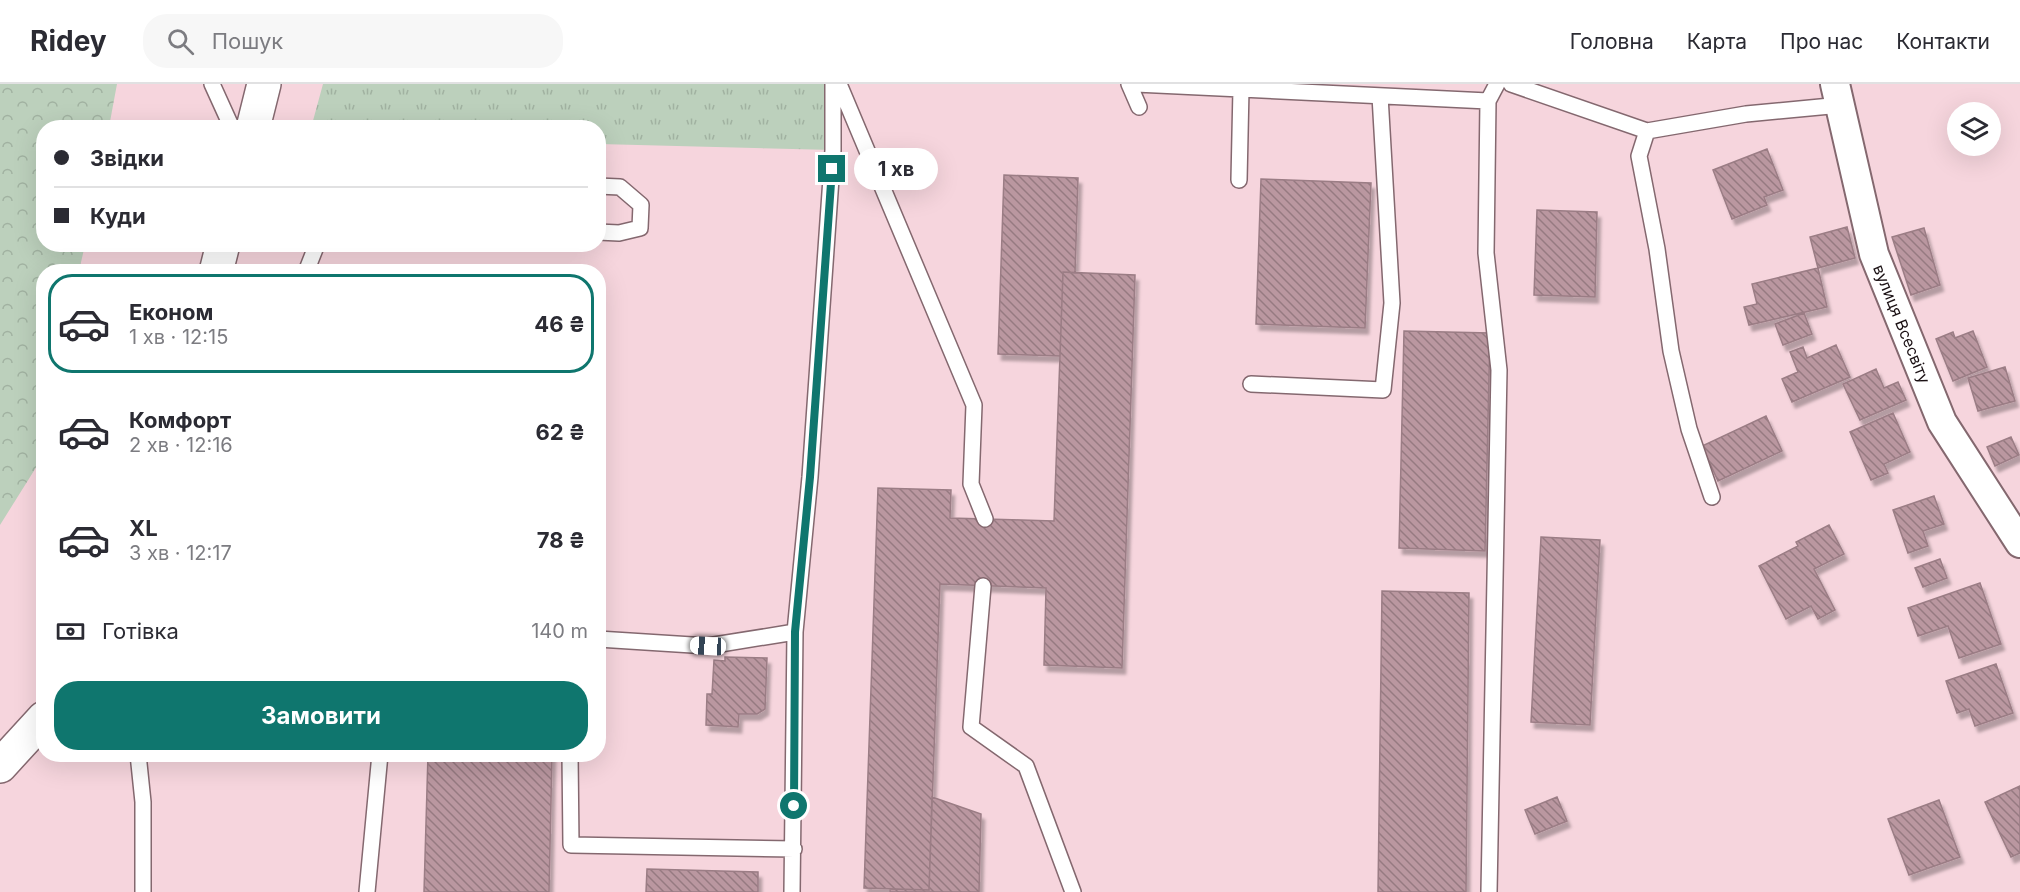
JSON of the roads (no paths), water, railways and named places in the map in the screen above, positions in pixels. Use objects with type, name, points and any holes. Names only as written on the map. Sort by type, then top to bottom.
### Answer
[{"type":"main road","points":[[255,120],[264,84]]},
{"type":"main road","points":[[0,766],[36,727]]},
{"type":"street","name":"вулиця Всесвіту","points":[[1838,94],[1874,254],[1933,401],[1942,422],[2020,543]]},
{"type":"lane","points":[[212,84],[228,120]]},
{"type":"lane","points":[[792,892],[795,632],[810,477],[833,150],[833,84]]},
{"type":"lane","points":[[839,84],[974,405],[971,484],[985,519]]},
{"type":"lane","points":[[1129,84],[1139,107]]},
{"type":"lane","points":[[1136,84],[1488,101]]},
{"type":"lane","points":[[1489,892],[1499,370],[1486,254],[1488,101],[1497,84]]},
{"type":"lane","points":[[1511,84],[1647,131],[1746,114],[1838,94]]},
{"type":"lane","points":[[1239,180],[1241,89]]},
{"type":"lane","points":[[1251,384],[1383,390],[1392,303],[1380,96]]},
{"type":"lane","points":[[1647,131],[1638,156],[1657,249],[1671,351],[1689,429],[1712,497]]},
{"type":"lane","points":[[606,186],[620,187],[641,205],[640,228],[619,233],[606,232]]},
{"type":"lane","points":[[983,586],[971,727],[1026,766],[1073,892]]},
{"type":"lane","points":[[606,640],[708,646],[795,632]]},
{"type":"lane","points":[[139,762],[143,802],[143,892]]},
{"type":"lane","points":[[367,892],[379,762]]},
{"type":"lane","points":[[570,762],[571,845],[794,849]]}]
